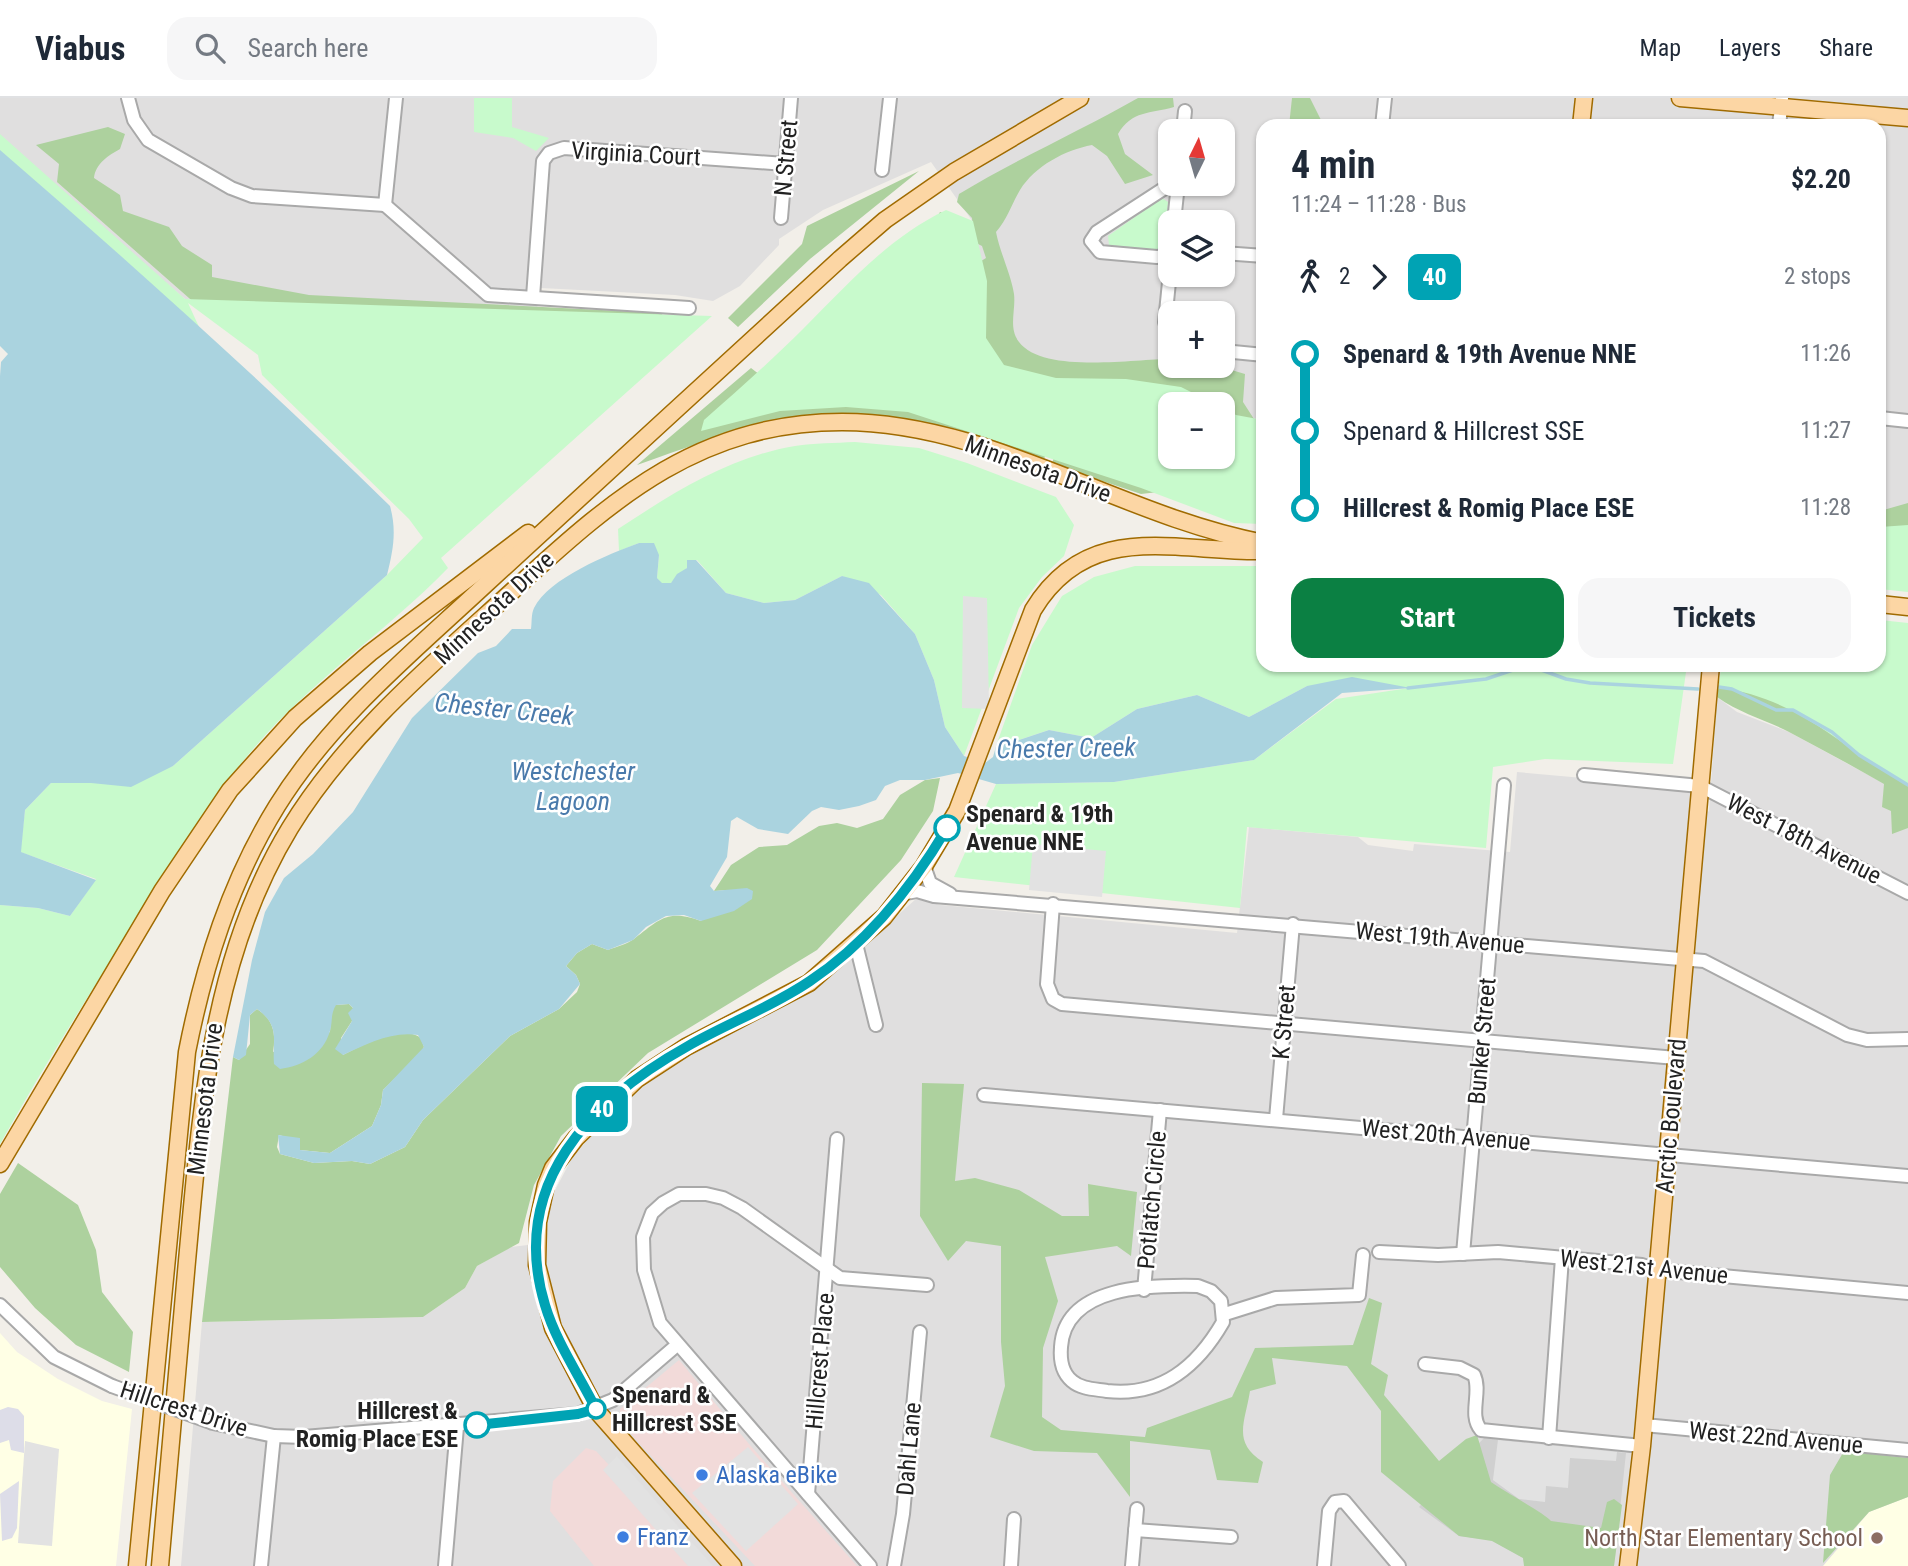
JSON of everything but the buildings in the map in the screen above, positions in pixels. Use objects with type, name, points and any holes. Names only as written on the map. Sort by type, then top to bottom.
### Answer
[{"type":"main road","name":"Minnesota Drive","points":[[137,1566],[187,1052],[200,986],[218,928],[277,807],[314,755],[410,653],[885,220],[954,172],[1080,98]]},
{"type":"main road","points":[[1038,125],[1093,98]]},
{"type":"main road","points":[[1582,119],[1584,98]]},
{"type":"main road","points":[[1680,98],[1781,103],[1908,118]]},
{"type":"main road","name":"Minnesota Drive","points":[[160,1566],[202,1102],[218,1003],[258,888],[289,828],[331,768],[398,696],[590,520],[633,487],[678,461],[717,444],[782,428],[840,422],[925,430],[1220,533],[1256,540]]},
{"type":"main road","points":[[0,1164],[162,891],[230,790],[264,750],[295,718],[370,653],[589,488]]},
{"type":"main road","points":[[733,1566],[596,1409],[553,1328],[540,1283],[538,1222],[553,1168],[596,1115],[637,1079],[686,1047],[809,982],[856,944],[901,894],[924,866],[957,810],[1033,610],[1044,593],[1065,572],[1102,552],[1135,545],[1256,551]]},
{"type":"main road","points":[[1886,605],[1908,607]]},
{"type":"main road","name":"Arctic Boulevard","points":[[1628,1566],[1644,1425],[1710,672]]},
{"type":"street","points":[[128,98],[134,120],[148,140],[231,188],[252,196],[385,205],[488,295],[689,309]]},
{"type":"street","points":[[385,205],[396,98]]},
{"type":"street","name":"N Street","points":[[781,218],[790,98]]},
{"type":"street","points":[[882,170],[890,98]]},
{"type":"street","points":[[1383,119],[1385,98]]},
{"type":"street","points":[[1184,119],[1185,111]]},
{"type":"street","name":"Virginia Court","points":[[533,297],[543,161],[549,153],[564,148],[785,164]]},
{"type":"street","points":[[1158,192],[1097,232],[1091,242],[1100,252],[1158,257]]},
{"type":"street","points":[[1235,254],[1256,255]]},
{"type":"street","points":[[1235,352],[1256,354]]},
{"type":"street","points":[[1886,419],[1908,421]]},
{"type":"street","points":[[1584,775],[1700,786]]},
{"type":"street","name":"Bunker Street","points":[[1463,1254],[1504,785]]},
{"type":"street","name":"West 18th Avenue","points":[[1700,786],[1908,893]]},
{"type":"street","points":[[924,866],[930,883],[954,896]]},
{"type":"street","name":"West 19th Avenue","points":[[901,894],[917,891],[934,896],[1685,958],[1704,961],[1847,1035],[1867,1040],[1908,1039]]},
{"type":"street","points":[[1053,904],[1047,984],[1052,999],[1062,1004],[1676,1058]]},
{"type":"street","name":"K Street","points":[[1276,1119],[1293,924]]},
{"type":"street","points":[[856,944],[876,1025]]},
{"type":"street","name":"West 20th Avenue","points":[[984,1095],[1908,1176]]},
{"type":"street","name":"Potlatch Circle","points":[[1144,1290],[1160,1110]]},
{"type":"street","name":"Hillcrest Place","points":[[808,1494],[837,1139]]},
{"type":"street","points":[[870,1566],[677,1346],[654,1312],[642,1252],[643,1237],[652,1213],[679,1194],[691,1192],[723,1198],[781,1234],[840,1278],[927,1285]]},
{"type":"street","name":"West 21st Avenue","points":[[1379,1251],[1463,1254],[1498,1252],[1908,1293]]},
{"type":"street","points":[[1225,1314],[1217,1296],[1205,1288],[1189,1286],[1144,1290],[1095,1299],[1082,1304],[1068,1320],[1061,1341],[1061,1361],[1073,1382],[1087,1388],[1129,1392],[1164,1384],[1186,1366],[1214,1335],[1225,1314],[1276,1298],[1359,1295],[1363,1255]]},
{"type":"street","points":[[1549,1438],[1562,1258]]},
{"type":"street","name":"Hillcrest Drive","points":[[0,1305],[54,1357],[112,1387],[214,1423],[274,1436],[342,1437],[578,1414],[613,1400],[677,1346]]},
{"type":"street","name":"Dahl Lane","points":[[894,1566],[903,1514],[920,1332]]},
{"type":"street","points":[[1425,1364],[1460,1368],[1474,1375],[1478,1388],[1475,1415],[1478,1427],[1487,1431],[1642,1446]]},
{"type":"street","name":"West 22nd Avenue","points":[[1644,1425],[1908,1450]]},
{"type":"street","points":[[445,1566],[457,1427]]},
{"type":"street","points":[[261,1566],[274,1436]]},
{"type":"street","points":[[1324,1566],[1329,1511],[1335,1502],[1344,1501],[1399,1566]]},
{"type":"street","points":[[1132,1566],[1137,1509]]},
{"type":"street","points":[[1011,1566],[1014,1519]]},
{"type":"street","points":[[1135,1530],[1231,1537]]},
{"type":"shaded area","points":[[0,98],[1908,98],[1908,525],[1886,527],[1886,119],[1256,119],[1256,419],[1235,414],[1235,392],[1158,392],[1004,365],[973,222],[931,162],[823,210],[779,239],[779,245],[740,286],[713,301],[675,295],[541,288],[537,309],[185,299],[30,166],[0,136]]},
{"type":"shaded area","points":[[963,596],[987,598],[989,709],[962,708]]},
{"type":"shaded area","points":[[1717,697],[1737,712],[1789,732],[1885,784],[1908,820],[1908,1566],[181,1566],[202,1322],[423,1317],[465,1288],[477,1266],[511,1247],[545,1243],[552,1196],[572,1158],[606,1118],[647,1082],[690,1053],[844,962],[916,899],[941,905],[1237,933],[1249,827],[1358,837],[1368,845],[1413,851],[1414,844],[1510,852],[1517,772],[1684,787],[1709,812]]},
{"type":"shaded area","points":[[1033,844],[1106,851],[1102,897],[1029,890]]},
{"type":"shaded area","points":[[0,1333],[17,1352],[58,1379],[102,1401],[132,1409],[116,1566],[0,1566]]},
{"type":"shaded area","points":[[679,1360],[857,1566],[755,1566],[638,1442],[620,1421],[620,1409]]},
{"type":"shaded area","points":[[8,1407],[18,1409],[24,1416],[24,1453],[11,1450],[9,1440],[0,1443],[0,1410]]},
{"type":"shaded area","points":[[1484,1438],[1626,1453],[1614,1566],[1525,1566],[1523,1558],[1491,1540],[1459,1536],[1419,1507]]},
{"type":"shaded area","points":[[1498,1440],[1617,1452],[1616,1461],[1570,1458],[1568,1488],[1546,1486],[1545,1502],[1519,1499],[1493,1480]]},
{"type":"shaded area","points":[[25,1441],[59,1449],[52,1546],[18,1543]]},
{"type":"shaded area","points":[[748,1447],[798,1504],[746,1551],[692,1493]]},
{"type":"shaded area","name":"Franz","points":[[586,1448],[596,1451],[702,1566],[594,1566],[550,1511],[553,1481]]},
{"type":"shaded area","points":[[617,1456],[713,1566],[688,1566],[603,1470]]},
{"type":"shaded area","points":[[19,1481],[17,1528],[12,1538],[2,1541],[0,1494]]},
{"type":"shaded area","name":"North Star Elementary School","points":[[1908,1497],[1908,1566],[1823,1566],[1869,1512]]},
{"type":"green space","points":[[474,98],[512,98],[512,127],[549,138],[536,151],[513,138],[474,132]]},
{"type":"green space","points":[[1138,98],[1173,98],[1174,107],[1136,117],[1123,126],[1118,134],[1125,154],[1153,175],[1125,184],[1107,156],[1092,145],[1052,160],[1026,181],[996,232],[1014,294],[1014,331],[1019,342],[1031,352],[1048,358],[1090,362],[1158,360],[1158,378],[1235,378],[1235,371],[1245,374],[1243,402],[1256,422],[1256,438],[1235,455],[1235,392],[1158,392],[1158,469],[1217,469],[1193,488],[1141,494],[1052,464],[1057,447],[938,383],[928,233],[940,212],[952,216],[973,266],[986,258],[982,246],[974,242],[972,218],[957,202],[959,194]]},
{"type":"green space","points":[[1292,98],[1310,98],[1320,119],[1290,119]]},
{"type":"green space","points":[[108,127],[125,134],[120,149],[100,164],[94,178],[120,195],[123,211],[169,227],[182,246],[212,265],[212,277],[309,295],[660,313],[669,320],[206,313],[57,182],[59,164],[36,145]]},
{"type":"green space","points":[[0,134],[185,299],[712,316],[441,558],[448,568],[397,616],[317,684],[267,733],[217,796],[192,833],[70,1025],[0,1144],[0,905],[38,908],[70,916],[96,879],[20,852],[25,810],[51,783],[91,783],[173,766],[387,575],[423,538],[409,519],[262,375],[258,355],[188,303],[211,353],[0,171]]},
{"type":"green space","points":[[919,171],[810,259],[738,327],[728,318],[802,244],[807,226]]},
{"type":"green space","points":[[1162,198],[1168,202],[1167,210],[1158,210],[1158,250],[1109,245],[1108,236]]},
{"type":"green space","points":[[946,210],[973,221],[987,281],[986,338],[1004,365],[1056,378],[1126,379],[1181,387],[1191,392],[1158,392],[1158,469],[1235,469],[1235,414],[1256,419],[1256,524],[1234,523],[1141,488],[908,412],[846,407],[780,411],[701,431],[704,420],[779,352],[870,263],[906,234]]},
{"type":"green space","points":[[751,368],[777,388],[858,393],[1046,450],[1044,461],[947,427],[874,416],[838,415],[804,417],[739,431],[637,465]]},
{"type":"green space","points":[[855,442],[919,448],[967,463],[1056,497],[1074,525],[1064,556],[1042,577],[1019,608],[964,756],[945,727],[934,680],[915,634],[881,595],[842,576],[795,600],[764,603],[726,593],[697,560],[688,560],[687,568],[671,583],[662,584],[657,578],[659,555],[639,543],[619,551],[618,529],[702,478],[771,451],[795,446]]},
{"type":"green space","points":[[1908,503],[1908,587],[1886,585],[1886,509]]},
{"type":"green space","points":[[1908,525],[1908,592],[1886,590],[1886,527]]},
{"type":"green space","points":[[1135,566],[1256,566],[1256,672],[1686,672],[1673,764],[1545,759],[1493,767],[1486,848],[1247,827],[1240,908],[954,877],[996,784],[1114,782],[1254,760],[1336,699],[1409,688],[1307,686],[1249,717],[1197,695],[1137,709],[1091,738],[1049,730],[1013,742],[997,743],[1032,645],[1062,596],[1094,577]]},
{"type":"green space","points":[[1886,621],[1908,623],[1908,785],[1793,711],[1758,696],[1719,687],[1720,672],[1886,672]]},
{"type":"green space","points":[[1720,678],[1761,686],[1908,764],[1908,828],[1892,834],[1891,811],[1882,807],[1884,784],[1789,732],[1726,703],[1717,697]]},
{"type":"green space","points":[[940,778],[933,811],[901,860],[817,950],[648,1053],[561,1136],[534,1185],[519,1243],[477,1266],[465,1288],[423,1317],[202,1322],[233,1057],[239,1060],[250,1044],[250,1015],[257,1009],[267,1018],[272,1028],[273,1052],[330,1032],[331,1014],[335,1005],[349,1004],[354,1009],[352,1021],[341,1038],[343,1055],[393,1034],[413,1034],[421,1038],[424,1047],[420,1054],[383,1090],[381,1105],[372,1126],[330,1153],[300,1150],[290,1138],[279,1135],[277,1147],[280,1154],[314,1163],[352,1161],[370,1164],[405,1147],[423,1120],[510,1036],[559,1009],[577,992],[580,984],[576,975],[566,966],[577,953],[592,944],[608,950],[625,944],[664,918],[680,916],[701,921],[729,890],[714,891],[731,865],[759,847],[787,845],[819,826],[837,823],[857,828],[883,819],[900,795],[925,780]]},
{"type":"green space","points":[[922,1083],[964,1084],[955,1181],[975,1178],[1019,1190],[1062,1216],[1089,1216],[1088,1184],[1137,1192],[1131,1256],[1117,1246],[1045,1257],[1058,1301],[1043,1348],[1042,1417],[1061,1430],[1145,1437],[1147,1428],[1232,1397],[1255,1348],[1353,1345],[1369,1298],[1382,1303],[1371,1364],[1388,1375],[1384,1395],[1439,1461],[1466,1439],[1477,1435],[1491,1482],[1551,1521],[1601,1528],[1607,1502],[1614,1499],[1622,1505],[1614,1566],[1524,1566],[1523,1558],[1492,1541],[1459,1536],[1381,1472],[1381,1411],[1347,1366],[1272,1358],[1276,1384],[1250,1391],[1244,1422],[1247,1447],[1263,1462],[1258,1483],[1217,1480],[1210,1450],[1130,1441],[1130,1497],[1097,1453],[1034,1451],[990,1437],[1005,1386],[1001,1342],[1001,1246],[966,1241],[948,1261],[920,1216]]},
{"type":"green space","points":[[18,1163],[78,1205],[96,1250],[102,1292],[133,1332],[129,1372],[76,1345],[35,1308],[0,1267],[0,1194]]},
{"type":"green space","points":[[1844,1451],[1908,1458],[1908,1497],[1869,1512],[1823,1563],[1830,1475]]},
{"type":"water","points":[[0,150],[198,325],[343,460],[390,506],[394,532],[387,575],[173,766],[131,787],[51,783],[25,810],[21,852],[96,880],[70,916],[38,908],[0,905],[0,376],[1,362],[8,354],[0,346]]},
{"type":"water","name":"Westchester Lagoon","points":[[639,543],[654,543],[659,555],[657,578],[662,583],[671,583],[677,574],[687,568],[687,560],[696,560],[726,593],[764,603],[795,600],[842,576],[869,583],[915,634],[934,680],[945,727],[964,756],[985,763],[993,757],[997,743],[1013,742],[1049,730],[1091,738],[1137,709],[1197,695],[1249,717],[1307,686],[1352,677],[1411,688],[1342,693],[1254,760],[1114,782],[996,784],[958,773],[925,780],[900,780],[885,786],[876,800],[859,806],[839,810],[821,807],[812,811],[788,834],[758,829],[737,817],[731,821],[727,857],[710,886],[714,891],[747,888],[753,891],[752,899],[734,911],[701,921],[684,915],[666,916],[646,927],[633,940],[608,950],[592,944],[577,953],[566,966],[576,975],[580,984],[559,1009],[510,1036],[423,1120],[405,1147],[370,1164],[352,1161],[314,1163],[280,1154],[278,1135],[300,1138],[300,1150],[330,1153],[372,1126],[381,1105],[383,1090],[424,1047],[418,1035],[408,1034],[379,1039],[343,1055],[335,1049],[352,1021],[348,1013],[353,1008],[349,1004],[336,1005],[327,1039],[317,1053],[304,1062],[280,1069],[274,1064],[274,1034],[270,1022],[257,1009],[250,1015],[246,1055],[239,1060],[233,1057],[252,960],[265,912],[284,878],[313,854],[353,812],[412,718],[478,653],[496,646],[512,629],[531,629],[534,608],[542,597],[566,577],[597,560]]},
{"type":"waterway","name":"Chester Creek","points":[[1408,688],[1486,679],[1507,672]]},
{"type":"waterway","name":"Chester Creek","points":[[1547,672],[1590,683],[1698,689]]},
{"type":"waterway","name":"Chester Creek","points":[[1719,687],[1732,689],[1776,710],[1793,710],[1832,732],[1859,755],[1908,785]]},
{"type":"bus line","name":"40","points":[[477,1425],[578,1414],[596,1409],[553,1328],[544,1303],[537,1265],[536,1241],[541,1201],[553,1168],[561,1156],[596,1115],[637,1079],[686,1047],[793,992],[831,967],[884,917],[924,866],[947,828]]},
{"type":"place","name":"Spenard & 19th Avenue NNE","points":[[947,828]]},
{"type":"place","name":"Spenard & Hillcrest SSE","points":[[596,1409]]},
{"type":"place","name":"Hillcrest & Romig Place ESE","points":[[477,1425]]},
{"type":"place","name":"Alaska eBike","points":[[702,1475]]},
{"type":"place","name":"Franz","points":[[623,1537]]},
{"type":"place","name":"North Star Elementary School","points":[[1877,1538]]}]
